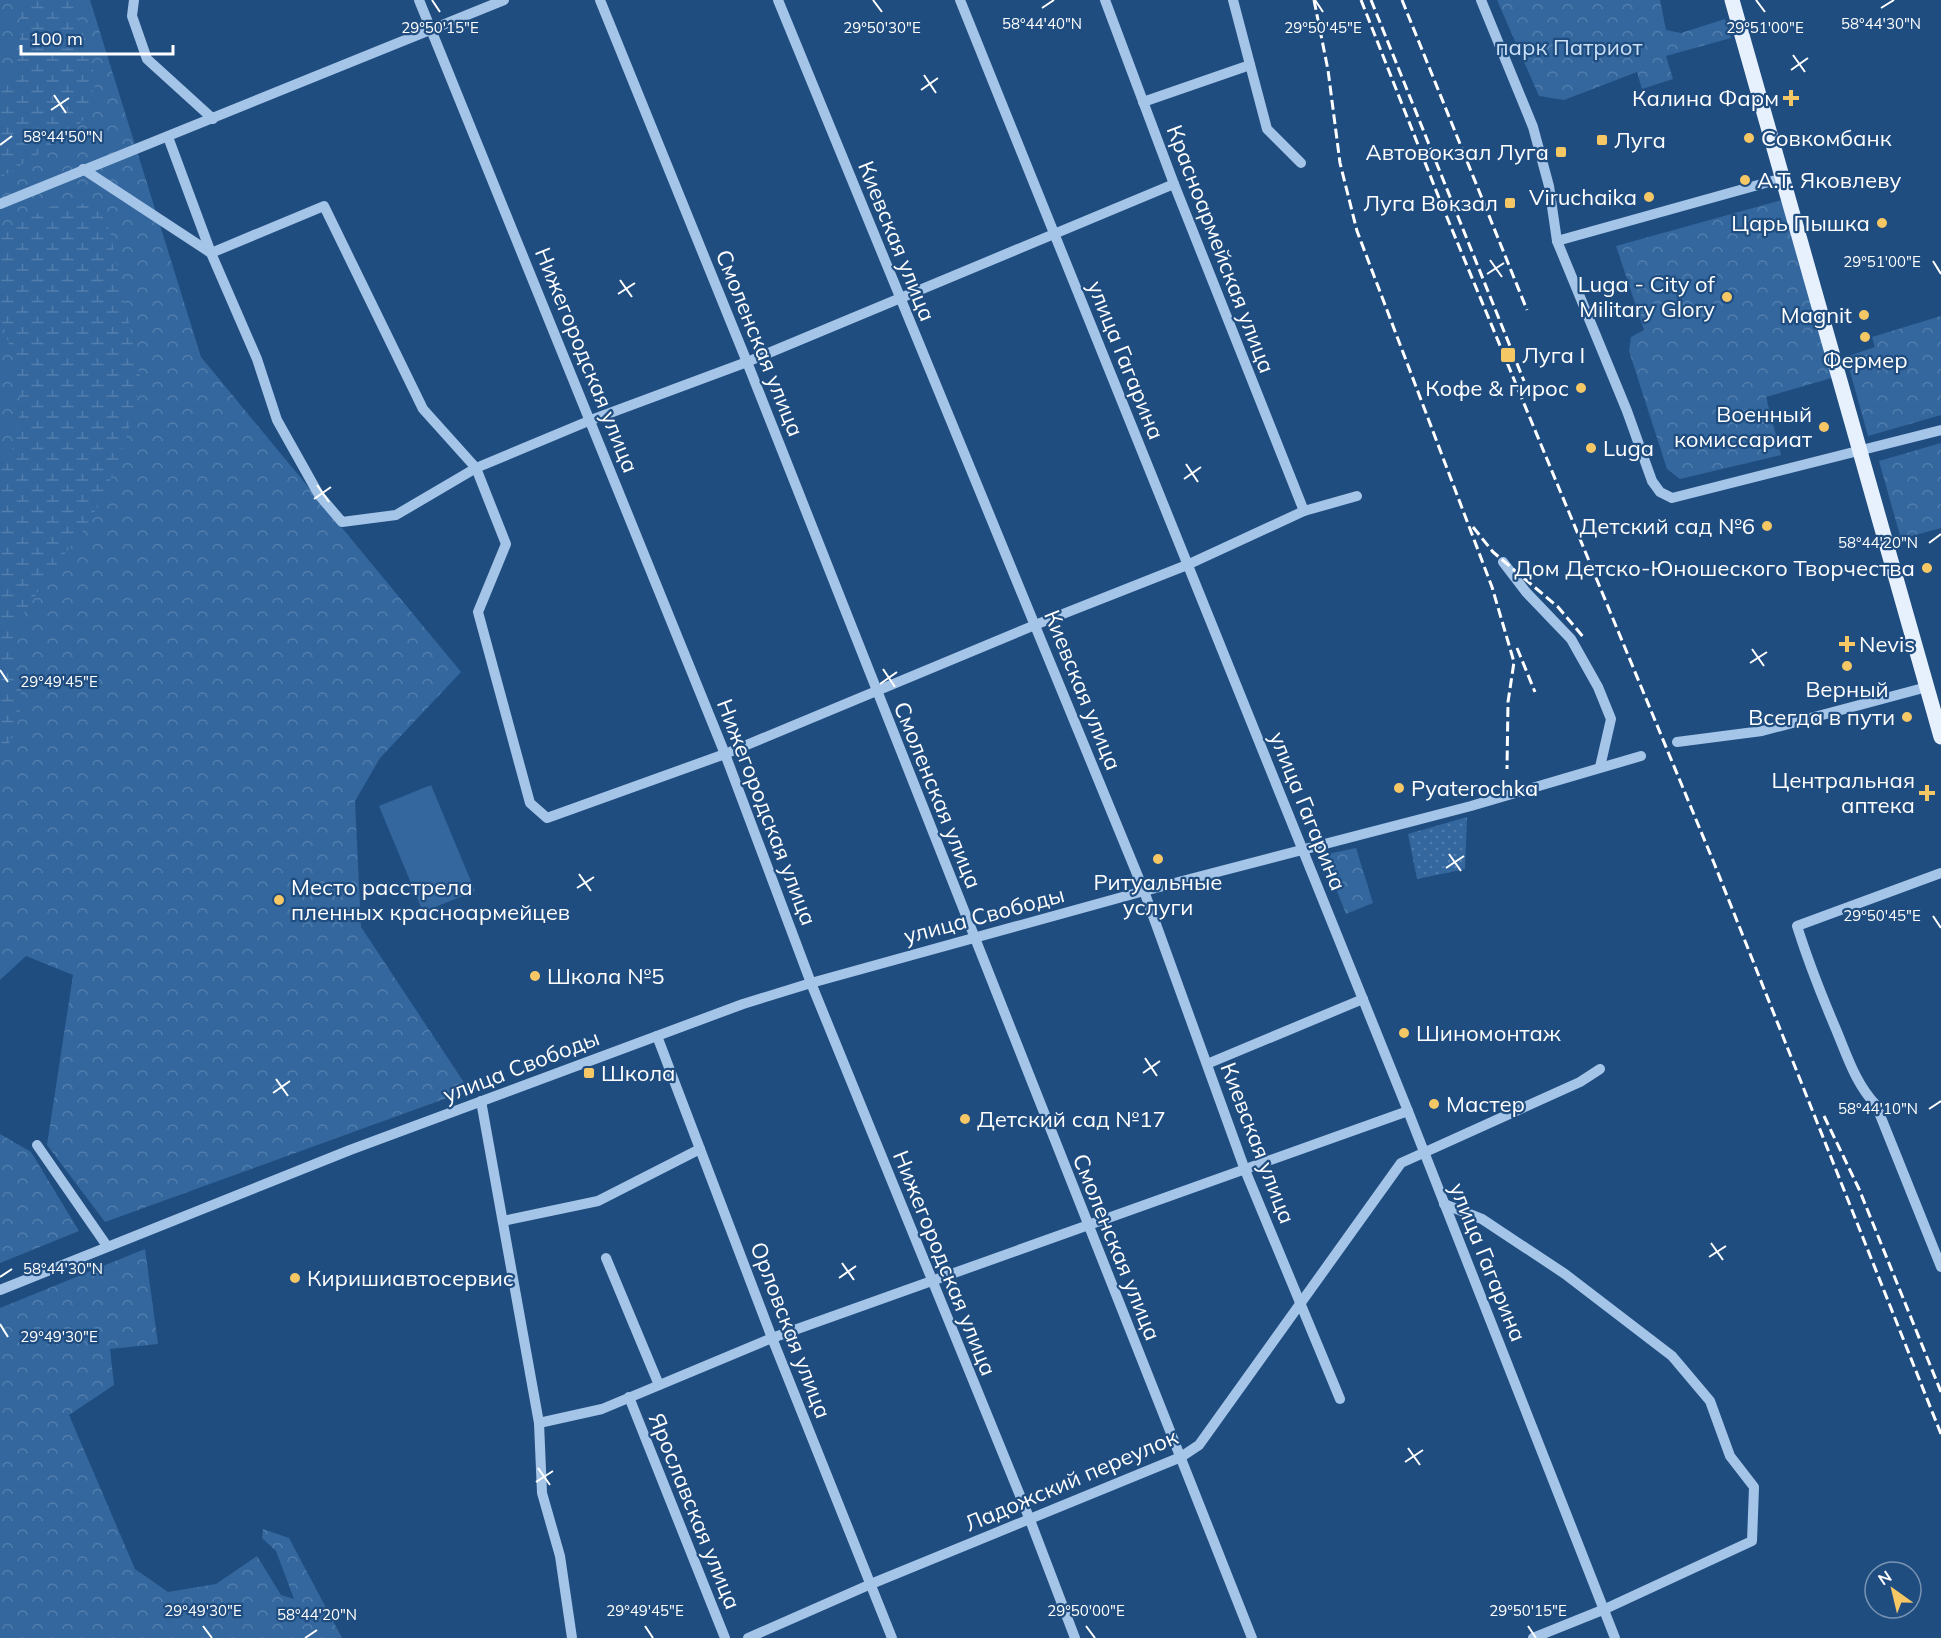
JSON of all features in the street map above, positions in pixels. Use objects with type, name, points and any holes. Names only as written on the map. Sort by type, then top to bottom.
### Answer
[{"type":"main road","points":[[1732,0],[1860,451],[1934,685],[1941,737]]},
{"type":"street","points":[[134,0],[132,16],[147,59],[213,119]]},
{"type":"street","name":"Нижегородская улица","points":[[419,0],[725,754],[811,982],[931,1282],[1030,1520],[1075,1638]]},
{"type":"street","points":[[0,204],[504,0]]},
{"type":"street","name":"Смоленская улица","points":[[600,0],[747,362],[1251,1638]]},
{"type":"street","name":"Киевская улица","points":[[777,0],[1144,891],[1245,1170],[1340,1399]]},
{"type":"street","name":"улица Гагарина","points":[[960,0],[1408,1111],[1615,1638]]},
{"type":"street","name":"Красноармейская улица","points":[[1105,0],[1174,184],[1304,512]]},
{"type":"street","points":[[1233,0],[1267,129],[1301,163]]},
{"type":"street","points":[[1481,0],[1533,127],[1549,186],[1557,241],[1627,411],[1652,481],[1660,492],[1672,498],[1941,430]]},
{"type":"street","points":[[1143,102],[1250,65]]},
{"type":"street","points":[[168,137],[211,253],[257,359],[277,420],[319,495],[342,522],[396,515],[476,468],[591,420],[747,362],[1174,184]]},
{"type":"street","points":[[83,169],[211,253]]},
{"type":"street","points":[[1557,241],[1783,178]]},
{"type":"street","points":[[211,253],[324,206],[423,409],[476,468],[506,544],[478,612],[530,803],[547,818],[725,754],[1035,624],[1187,566],[1304,512],[1357,496]]},
{"type":"street","points":[[1503,562],[1526,592],[1571,639],[1598,687],[1611,719],[1600,766]]},
{"type":"street","points":[[1677,742],[1762,731],[1934,685]]},
{"type":"street","name":"улица Свободы","points":[[0,1290],[350,1150],[657,1036],[811,982],[1144,891],[1471,806],[1600,766],[1641,756]]},
{"type":"street","points":[[1941,873],[1797,926],[1807,959],[1850,1062],[1862,1090],[1876,1105],[1941,1267]]},
{"type":"street","points":[[1207,1064],[1363,999]]},
{"type":"street","name":"Орловская улица","points":[[657,1036],[772,1338],[892,1638]]},
{"type":"street","name":"Ладожский переулок","points":[[748,1638],[871,1584],[1181,1457],[1198,1445],[1401,1163],[1424,1155],[1580,1082],[1600,1068]]},
{"type":"street","points":[[481,1101],[539,1423],[542,1493],[560,1556],[572,1638]]},
{"type":"street","points":[[539,1423],[602,1409],[772,1338],[1408,1111]]},
{"type":"street","points":[[37,1145],[107,1246]]},
{"type":"street","points":[[503,1221],[598,1201],[700,1149]]},
{"type":"street","points":[[1444,1203],[1482,1219],[1565,1274],[1672,1356],[1710,1401],[1730,1456],[1754,1487],[1752,1541],[1605,1609],[1533,1638]]},
{"type":"street","points":[[606,1258],[659,1385]]},
{"type":"street","name":"Ярославская улица","points":[[630,1397],[725,1638]]},
{"type":"green space","points":[[0,0],[90,0],[201,357],[461,672],[380,758],[355,801],[361,927],[469,1090],[105,1222],[47,1145],[73,975],[26,956],[0,980]]},
{"type":"green space","points":[[20,0],[71,0],[88,46],[96,83],[83,120],[70,134],[0,178],[0,92],[16,67],[20,47]]},
{"type":"green space","name":"парк Патриот","points":[[1497,0],[1660,0],[1666,30],[1681,33],[1725,19],[1731,38],[1666,56],[1673,79],[1642,89],[1637,72],[1564,100],[1539,96]]},
{"type":"green space","points":[[1785,199],[1835,377],[1766,397],[1781,455],[1680,479],[1667,469],[1629,351],[1631,337],[1644,330],[1616,246]]},
{"type":"green space","points":[[65,203],[88,205],[94,208],[102,216],[110,231],[141,382],[126,439],[105,494],[85,528],[49,574],[18,622],[12,641],[21,691],[20,711],[0,770],[0,469],[15,444],[21,406],[16,367],[0,315],[0,232],[46,209]]},
{"type":"green space","points":[[1941,316],[1941,415],[1868,436],[1846,357],[1875,347],[1872,337]]},
{"type":"green space","points":[[1941,443],[1941,528],[1901,539],[1879,461]]},
{"type":"green space","points":[[431,785],[475,891],[423,912],[379,806]]},
{"type":"green space","points":[[1467,817],[1465,869],[1417,879],[1408,834]]},
{"type":"green space","points":[[1356,848],[1373,903],[1346,914],[1323,855]]},
{"type":"green space","points":[[0,1134],[31,1152],[79,1231],[0,1263]]},
{"type":"green space","points":[[145,1249],[158,1344],[110,1349],[114,1385],[69,1415],[135,1569],[168,1592],[216,1584],[257,1556],[281,1595],[294,1599],[276,1551],[262,1538],[263,1529],[289,1538],[342,1638],[0,1638],[0,1308]]},
{"type":"railway","points":[[1314,0],[1328,70],[1340,163],[1357,231],[1492,587],[1514,662],[1508,702],[1507,769]]},
{"type":"railway","points":[[1361,0],[1439,198],[1714,863],[1941,1434]]},
{"type":"railway","points":[[1371,0],[1524,381]]},
{"type":"railway","points":[[1402,0],[1527,310]]},
{"type":"railway","points":[[1473,527],[1493,552],[1558,607],[1585,639]]},
{"type":"railway","points":[[1517,648],[1535,692]]},
{"type":"railway","points":[[1824,1116],[1859,1189],[1941,1392]]},
{"type":"place","name":"Калина Фарм","points":[[1791,98]]},
{"type":"place","name":"Совкомбанк","points":[[1749,138]]},
{"type":"place","name":"Луга","points":[[1602,140]]},
{"type":"place","name":"Автовокзал Луга","points":[[1561,152]]},
{"type":"place","name":"А.Т. Яковлеву","points":[[1745,180]]},
{"type":"place","name":"Viruchaika","points":[[1649,197]]},
{"type":"place","name":"Луга Вокзал","points":[[1510,203]]},
{"type":"place","name":"Царь Пышка","points":[[1882,223]]},
{"type":"place","name":"Luga - City of Military Glory","points":[[1727,297]]},
{"type":"place","name":"Magnit","points":[[1864,315]]},
{"type":"place","name":"Фермер","points":[[1865,337]]},
{"type":"place","name":"Луга I","points":[[1508,355]]},
{"type":"place","name":"Кофе & гирос","points":[[1581,388]]},
{"type":"place","name":"Военный комиссариат","points":[[1824,427]]},
{"type":"place","name":"Luga","points":[[1591,448]]},
{"type":"place","name":"Детский сад №6","points":[[1767,526]]},
{"type":"place","name":"Дом Детско-Юношеского Творчества","points":[[1927,568]]},
{"type":"place","name":"Nevis","points":[[1847,644]]},
{"type":"place","name":"Верный","points":[[1847,666]]},
{"type":"place","name":"Всегда в пути","points":[[1907,717]]},
{"type":"place","name":"Pyaterochka","points":[[1399,788]]},
{"type":"place","name":"Центральная аптека","points":[[1927,793]]},
{"type":"place","name":"Ритуальные услуги","points":[[1158,859]]},
{"type":"place","name":"Место расстрела пленных красноармейцев","points":[[279,900]]},
{"type":"place","name":"Школа №5","points":[[535,976]]},
{"type":"place","name":"Шиномонтаж","points":[[1404,1033]]},
{"type":"place","name":"Школа","points":[[589,1073]]},
{"type":"place","name":"Мастер","points":[[1434,1104]]},
{"type":"place","name":"Детский сад №17","points":[[965,1119]]},
{"type":"place","name":"Киришиавтосервис","points":[[295,1278]]}]
